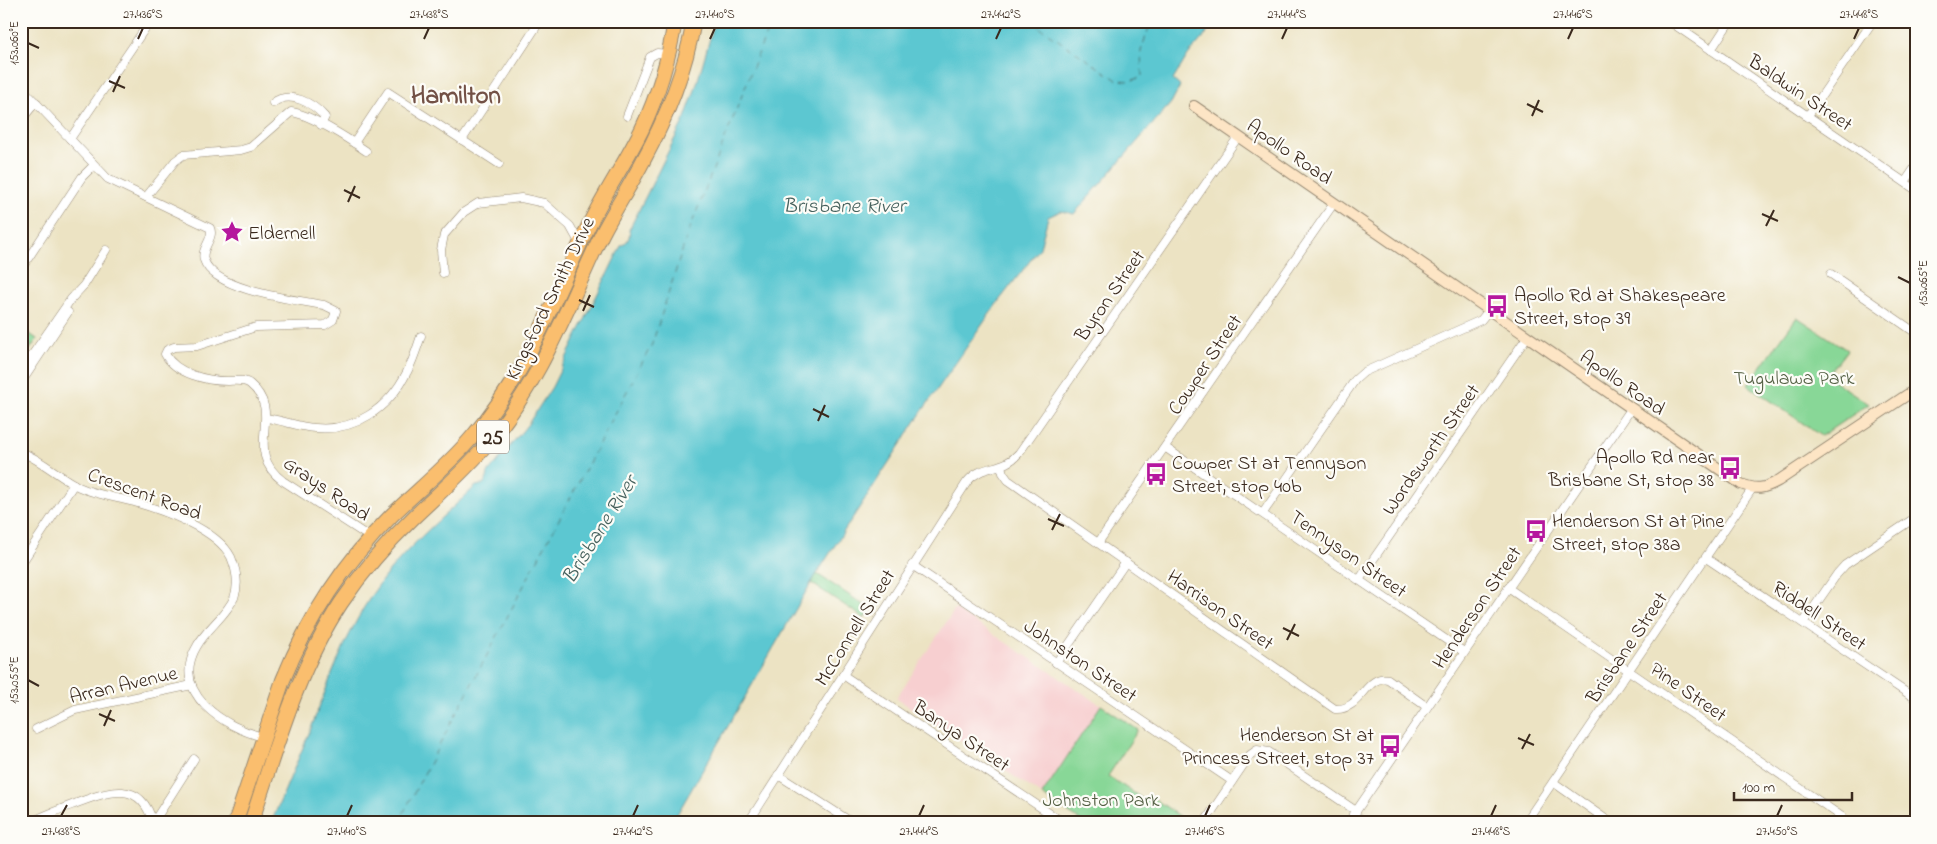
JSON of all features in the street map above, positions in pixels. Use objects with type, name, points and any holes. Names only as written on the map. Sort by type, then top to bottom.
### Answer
[{"type":"highway","name":"Kingsford Smith Drive","points":[[251,823],[299,683],[317,645],[340,604],[396,534],[463,471],[484,448],[535,378],[561,327],[603,232],[662,124],[681,72],[694,21]]},
{"type":"highway","name":"Kingsford Smith Drive","points":[[234,823],[285,674],[309,625],[337,580],[371,538],[392,515],[458,454],[501,400],[539,336],[588,226],[642,129],[656,97],[678,23]]},
{"type":"street","points":[[70,139],[150,21]]},
{"type":"street","points":[[462,140],[540,21]]},
{"type":"street","points":[[656,21],[665,26],[678,23]]},
{"type":"street","name":"Baldwin Street","points":[[1669,21],[1916,190]]},
{"type":"street","points":[[1711,50],[1730,21]]},
{"type":"street","points":[[1808,117],[1873,21]]},
{"type":"street","points":[[626,116],[650,57],[658,53],[669,54]]},
{"type":"street","points":[[21,87],[94,165],[113,182],[146,197],[184,154],[241,150],[251,147],[291,112],[321,125],[366,151]]},
{"type":"street","points":[[354,143],[388,92],[499,164]]},
{"type":"street","points":[[273,103],[288,97],[309,103],[325,117],[321,125]]},
{"type":"street","points":[[21,120],[36,102]]},
{"type":"street","name":"Apollo Road","points":[[1194,106],[1631,409],[1741,484],[1752,488]]},
{"type":"street","name":"Byron Street","points":[[1001,466],[1011,462],[1019,453],[1238,137]]},
{"type":"street","points":[[21,269],[82,177],[94,165]]},
{"type":"street","points":[[1905,182],[1916,166]]},
{"type":"street","name":"Grays Road","points":[[146,197],[210,228],[211,235],[203,258],[208,268],[223,279],[247,290],[324,305],[334,309],[337,313],[332,322],[325,325],[256,327],[198,346],[174,347],[166,352],[166,356],[174,364],[197,376],[216,380],[248,382],[262,400],[266,418],[265,459],[270,470],[283,481],[371,538]]},
{"type":"street","points":[[443,273],[441,250],[444,236],[457,219],[474,204],[516,198],[535,200],[550,206],[570,226],[580,244]]},
{"type":"street","name":"Cowper Street","points":[[1098,543],[1166,448],[1334,203]]},
{"type":"street","points":[[570,226],[588,226]]},
{"type":"street","points":[[21,371],[71,298],[84,285],[106,250]]},
{"type":"street","points":[[1831,274],[1916,333]]},
{"type":"street","points":[[1263,513],[1359,376],[1364,372],[1481,320],[1489,310]]},
{"type":"street","points":[[21,383],[68,312]]},
{"type":"street","points":[[266,418],[322,429],[345,426],[360,421],[380,407],[402,381],[421,336]]},
{"type":"street","name":"Wordsworth Street","points":[[1359,580],[1527,337]]},
{"type":"street","points":[[1752,488],[1759,489],[1773,484],[1916,390]]},
{"type":"street","name":"Henderson Street","points":[[1348,823],[1631,409]]},
{"type":"street","name":"Tennyson Street","points":[[1166,448],[1464,652]]},
{"type":"street","name":"Crescent Road","points":[[21,452],[32,456],[74,484],[162,512],[189,524],[217,540],[230,557],[237,582],[234,599],[193,653],[190,674],[192,685]]},
{"type":"street","name":"Harrison Street","points":[[1001,466],[1008,480],[1335,709],[1344,710],[1350,707],[1374,682],[1384,678],[1427,707]]},
{"type":"street","name":"McConnell Street","points":[[748,823],[912,565],[971,476],[977,472],[1001,466]]},
{"type":"street","points":[[21,564],[74,484]]},
{"type":"street","name":"Brisbane Street","points":[[1525,823],[1752,488]]},
{"type":"street","points":[[1803,623],[1845,565],[1916,517]]},
{"type":"street","name":"Riddell Street","points":[[1706,558],[1916,699]]},
{"type":"street","points":[[1056,663],[1126,562]]},
{"type":"street","name":"Johnston Street","points":[[912,565],[1232,781]]},
{"type":"street","name":"Pine Street","points":[[1508,588],[1851,823]]},
{"type":"street","name":"Banya Street","points":[[843,675],[1064,823]]},
{"type":"street","points":[[192,685],[199,699],[210,712],[244,730],[263,737]]},
{"type":"street","name":"Arran Avenue","points":[[36,729],[75,710],[192,685]]},
{"type":"street","points":[[1204,823],[1250,755],[1258,750],[1269,752],[1355,813],[1366,823]]},
{"type":"street","points":[[153,823],[194,759]]},
{"type":"street","points":[[778,775],[853,823]]},
{"type":"street","points":[[1553,782],[1611,823]]},
{"type":"street","points":[[29,823],[89,799],[119,791],[132,794],[142,801],[148,809],[153,823]]},
{"type":"shaded area","points":[[955,609],[1101,705],[1042,795],[896,698]]},
{"type":"green space","name":"Tugulawa Park","points":[[1797,317],[1847,350],[1827,376],[1869,404],[1821,436],[1748,385]]},
{"type":"green space","points":[[21,328],[37,339],[29,351],[21,345]]},
{"type":"green space","points":[[817,574],[870,609],[864,618],[811,583]]},
{"type":"green space","name":"Johnston Park","points":[[1101,705],[1138,730],[1108,776],[1146,801],[1150,796],[1190,823],[1084,823],[1042,795]]},
{"type":"water","name":"Brisbane River","points":[[715,21],[1217,21],[1188,55],[1173,80],[1180,86],[1171,103],[1074,214],[1061,211],[1048,217],[1040,248],[998,302],[921,413],[846,528],[811,583],[672,823],[271,823],[338,660],[354,626],[373,593],[422,536],[476,486],[482,485],[485,482],[488,473],[528,424],[552,387],[621,246],[628,240],[629,230],[685,118]]},
{"type":"ferry route","points":[[398,823],[652,344],[687,236],[771,21]]},
{"type":"ferry route","points":[[1030,21],[1117,80],[1130,81],[1142,77],[1141,51],[1151,21]]},
{"type":"place","name":"Eldernell","points":[[232,232]]},
{"type":"place","name":"Apollo Rd at Shakespeare Street, stop 39","points":[[1497,306]]},
{"type":"place","name":"Apollo Rd near Brisbane St, stop 38","points":[[1730,468]]},
{"type":"place","name":"Cowper St at Tennyson Street, stop 40b","points":[[1156,474]]},
{"type":"place","name":"Henderson St at Pine Street, stop 38a","points":[[1536,531]]},
{"type":"place","name":"Henderson St at Princess Street, stop 37","points":[[1390,746]]},
{"type":"district","name":"Hamilton","points":[[456,94]]}]
